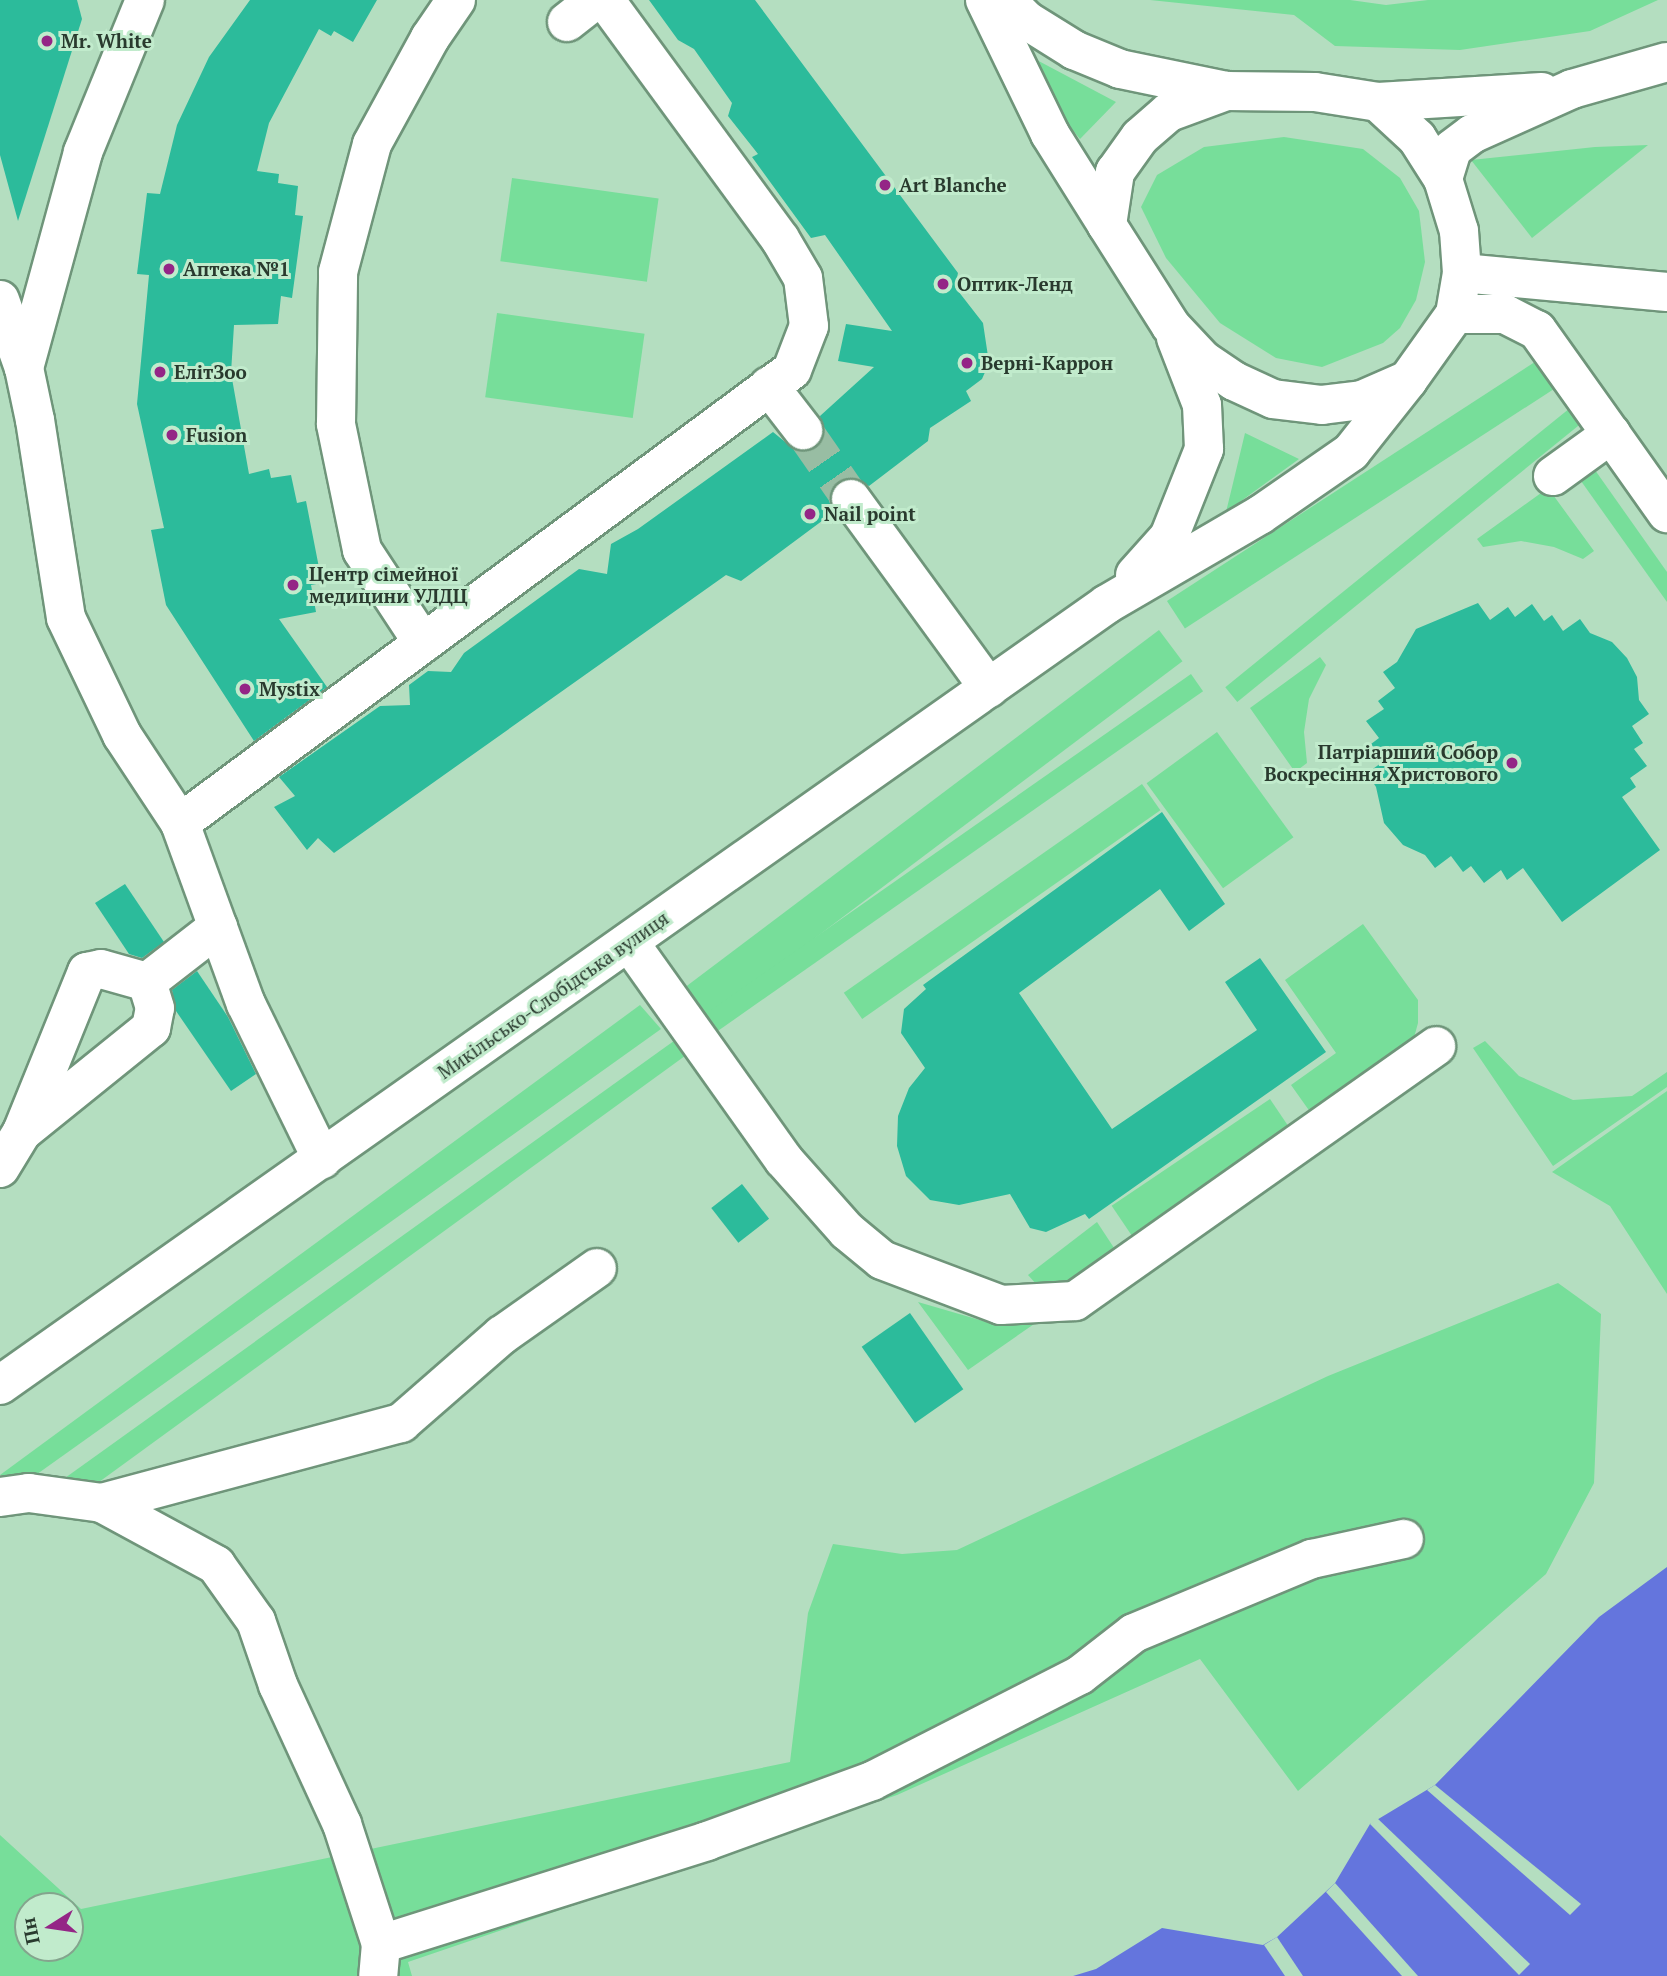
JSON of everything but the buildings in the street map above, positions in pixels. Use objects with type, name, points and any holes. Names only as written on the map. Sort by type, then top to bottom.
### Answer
[{"type":"street","points":[[113,0],[124,44]]},
{"type":"street","points":[[24,368],[83,152],[124,44],[145,0]]},
{"type":"street","points":[[423,643],[362,550],[336,424],[338,272],[372,144],[430,38],[456,0]]},
{"type":"street","points":[[180,822],[423,643],[482,581],[792,370],[809,326],[803,278],[779,239],[605,0]]},
{"type":"street","points":[[985,0],[1050,134],[1171,326],[1203,360],[1273,399],[1322,405],[1362,400],[1408,380]]},
{"type":"street","points":[[1006,0],[1026,20],[1074,50],[1119,69],[1226,91],[1315,92],[1378,102],[1572,89]]},
{"type":"street","points":[[1443,179],[1452,149],[1472,134],[1572,89],[1667,62]]},
{"type":"street","points":[[1107,225],[1115,172],[1140,137],[1169,112],[1226,91]]},
{"type":"street","points":[[1378,102],[1417,138],[1443,179],[1459,231],[1462,273],[1455,314],[1505,314],[1537,330],[1667,513]]},
{"type":"street","points":[[1462,273],[1667,292]]},
{"type":"street","points":[[0,300],[24,368],[66,618],[122,735],[180,822],[246,1004],[321,1159]]},
{"type":"street","name":"Микільсько-Слобідська вулиця","points":[[0,1385],[1107,604],[1260,515],[1351,452],[1408,380],[1455,314]]},
{"type":"street","name":"Микільсько-Слобідська вулиця","points":[[1107,604],[1170,537],[1204,449],[1202,405],[1171,326]]},
{"type":"street","points":[[769,387],[803,429]]},
{"type":"street","points":[[1553,476],[1611,434]]},
{"type":"street","points":[[851,499],[989,688]]},
{"type":"street","points":[[147,982],[218,927]]},
{"type":"street","points":[[629,942],[784,1160],[847,1231],[882,1260],[1002,1305],[1075,1301],[1436,1046]]},
{"type":"street","points":[[0,1168],[22,1132],[87,972],[101,969],[147,982]]},
{"type":"street","points":[[22,1132],[152,1028],[155,1008],[147,982]]},
{"type":"street","points":[[102,1503],[401,1423],[502,1335],[597,1268]]},
{"type":"street","points":[[0,1497],[29,1493],[102,1503],[216,1565],[256,1621],[278,1685],[342,1824],[380,1960],[872,1780],[1080,1675],[1134,1633],[1311,1559],[1404,1539]]},
{"type":"green space","points":[[1150,0],[1350,0],[1386,5],[1428,0],[1658,0],[1590,31],[1460,50],[1335,46],[1294,15]]},
{"type":"green space","points":[[1016,49],[1116,102],[1080,139],[1048,101]]},
{"type":"green space","points":[[1284,137],[1363,149],[1400,178],[1419,211],[1425,262],[1416,300],[1400,328],[1383,343],[1322,367],[1276,358],[1220,323],[1166,258],[1141,207],[1157,175],[1204,147]]},
{"type":"green space","points":[[1648,145],[1532,238],[1471,160],[1595,147]]},
{"type":"green space","points":[[512,178],[659,199],[647,282],[500,261]]},
{"type":"green space","points":[[497,313],[645,334],[633,418],[485,397]]},
{"type":"green space","points":[[1541,358],[1559,386],[1185,629],[1167,601]]},
{"type":"green space","points":[[1575,404],[1587,419],[1237,702],[1225,687]]},
{"type":"green space","points":[[1245,433],[1299,459],[1226,512],[1234,479]]},
{"type":"green space","points":[[1590,463],[1667,572],[1667,602],[1576,474]]},
{"type":"green space","points":[[1548,488],[1594,551],[1583,559],[1554,547],[1521,541],[1483,547],[1477,539]]},
{"type":"green space","points":[[1159,630],[1182,661],[701,1024],[677,993]]},
{"type":"green space","points":[[1320,657],[1326,665],[1309,699],[1304,732],[1307,763],[1295,772],[1250,708]]},
{"type":"green space","points":[[1191,674],[1203,691],[707,1038],[695,1021]]},
{"type":"green space","points":[[1217,732],[1293,837],[1223,888],[1147,783]]},
{"type":"green space","points":[[1142,784],[1160,810],[862,1019],[844,993]]},
{"type":"green space","points":[[1363,924],[1418,1000],[1418,1023],[1412,1045],[1313,1116],[1291,1085],[1336,1053],[1285,980]]},
{"type":"green space","points":[[640,1005],[661,1029],[33,1477],[0,1475]]},
{"type":"green space","points":[[678,1038],[689,1053],[88,1490],[58,1483]]},
{"type":"green space","points":[[1485,1041],[1519,1076],[1573,1100],[1632,1096],[1667,1072],[1667,1087],[1553,1166],[1473,1048]]},
{"type":"green space","points":[[1667,1091],[1667,1294],[1610,1206],[1552,1172]]},
{"type":"green space","points":[[1270,1099],[1293,1133],[1135,1240],[1112,1206]]},
{"type":"green space","points":[[1097,1222],[1120,1257],[1061,1287],[1037,1285],[1028,1275]]},
{"type":"green space","points":[[1558,1283],[1601,1314],[1594,1483],[1546,1574],[1298,1791],[1200,1659],[897,1795],[408,1962],[412,1976],[0,1976],[0,1835],[62,1892],[14,1892],[14,1962],[84,1962],[84,1908],[790,1762],[808,1613],[833,1544],[902,1554],[957,1550],[1328,1376]]},
{"type":"green space","points":[[918,1302],[990,1323],[1037,1322],[968,1370]]},
{"type":"water","points":[[1667,1567],[1667,1976],[1073,1976],[1096,1969],[1162,1928],[1263,1945],[1277,1937],[1335,1883],[1370,1824],[1435,1785],[1599,1617]]},
{"type":"pier","points":[[1435,1785],[1581,1904],[1570,1915],[1427,1790]]},
{"type":"pier","points":[[1377,1818],[1530,1964],[1519,1975],[1370,1824]]},
{"type":"pier","points":[[1335,1883],[1418,1976],[1402,1976],[1326,1892]]},
{"type":"pier","points":[[1277,1937],[1303,1976],[1285,1976],[1264,1945]]},
{"type":"tunnel","points":[[803,430],[851,499]]},
{"type":"place","name":"Mr. White","points":[[47,41]]},
{"type":"place","name":"Art Blanche","points":[[885,185]]},
{"type":"place","name":"Аптека №1","points":[[169,269]]},
{"type":"place","name":"Оптик-Ленд","points":[[943,284]]},
{"type":"place","name":"Верні-Каррон","points":[[967,363]]},
{"type":"place","name":"ЕлітЗоо","points":[[160,372]]},
{"type":"place","name":"Fusion","points":[[172,435]]},
{"type":"place","name":"Nail point","points":[[810,514]]},
{"type":"place","name":"Центр сімейної медицини УЛДЦ","points":[[293,585]]},
{"type":"place","name":"Mystix","points":[[245,689]]},
{"type":"place","name":"Патріарший Собор Воскресіння Христового","points":[[1512,763]]}]
